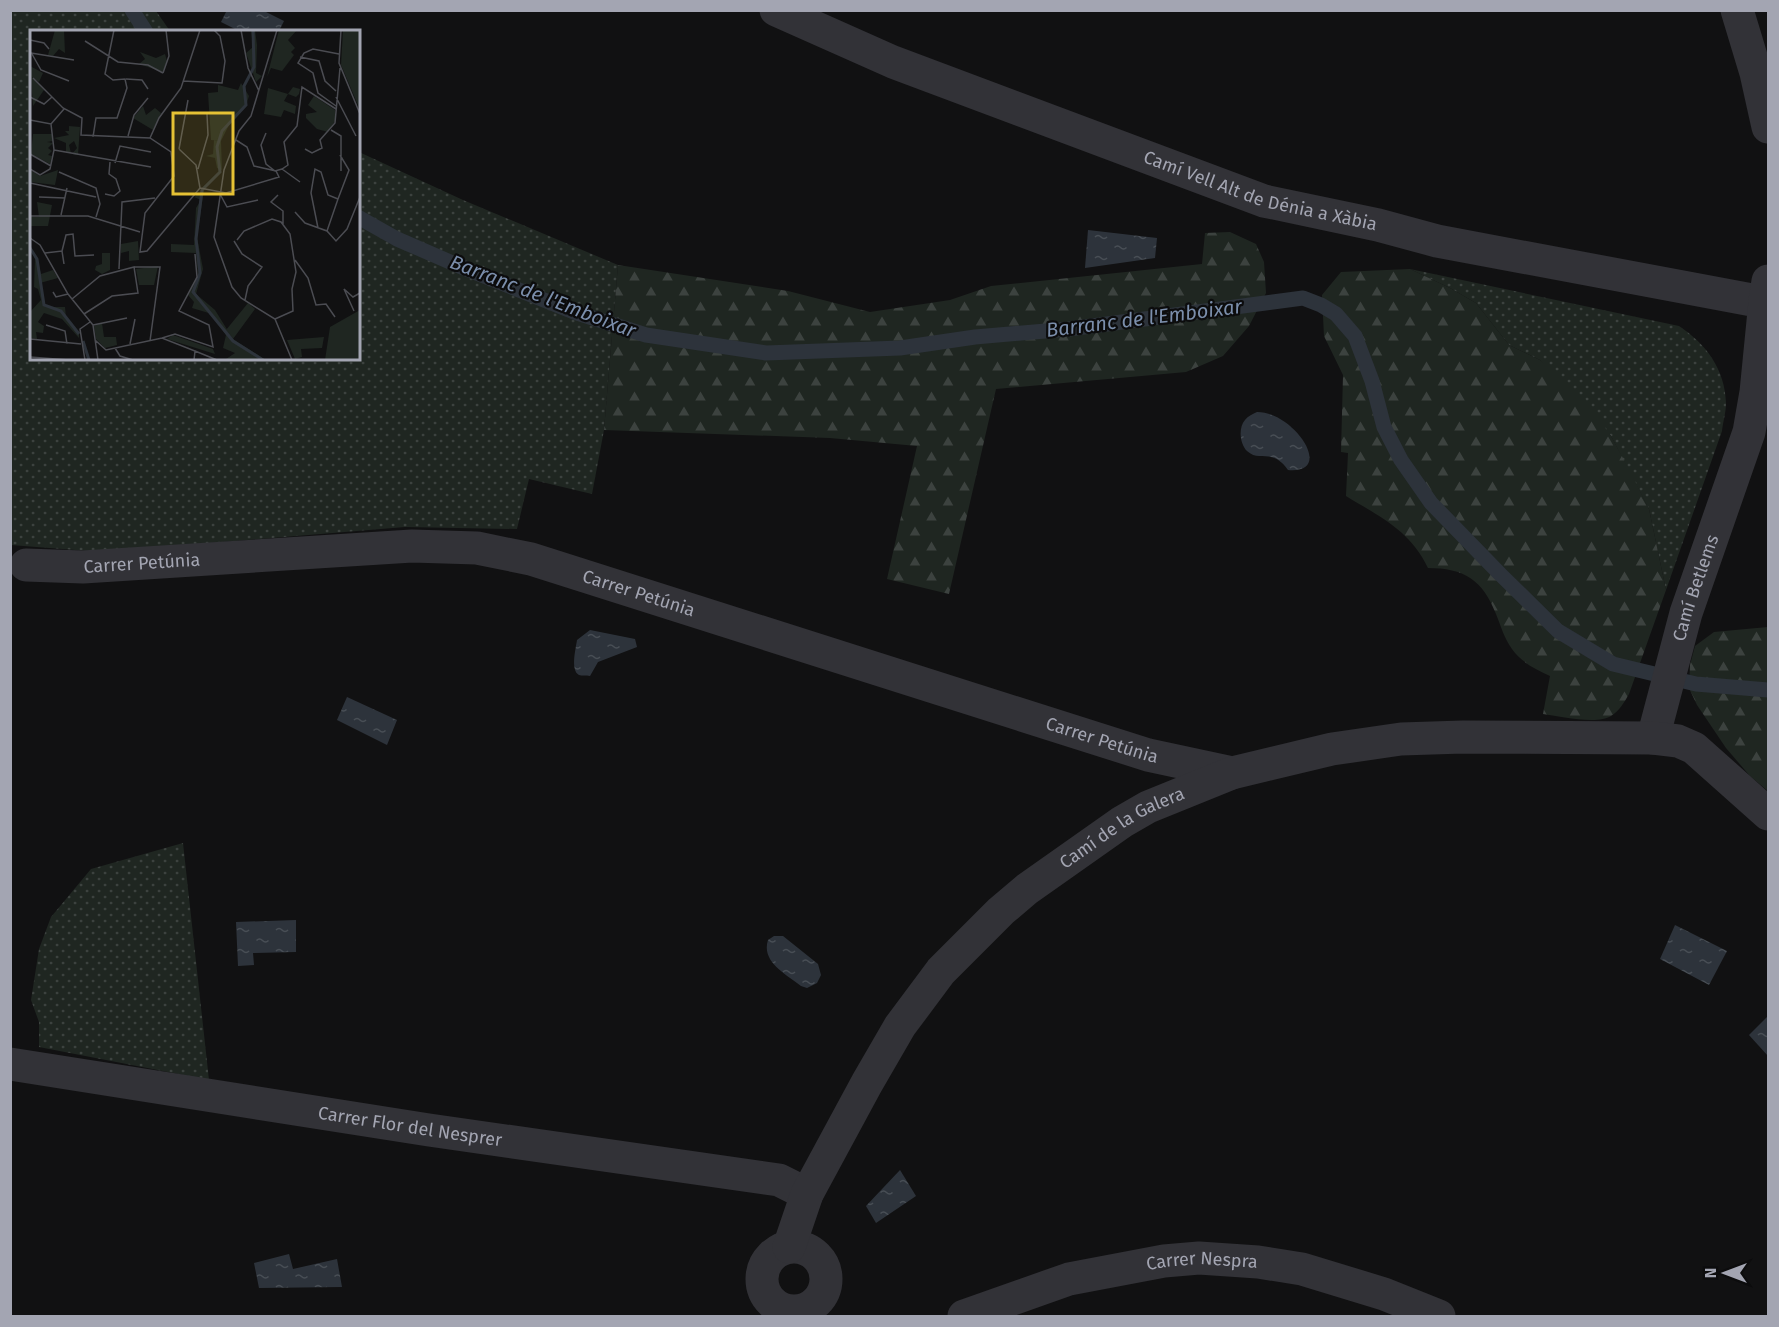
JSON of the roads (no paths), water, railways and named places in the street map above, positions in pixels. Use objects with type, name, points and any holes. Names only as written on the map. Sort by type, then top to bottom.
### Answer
[{"type":"street","name":"Camí Vell Alt de Dénia a Xàbia","points":[[776,10],[893,62],[1264,201],[1378,225],[1437,241],[1768,296]]},
{"type":"street","points":[[1737,10],[1756,74],[1768,127]]},
{"type":"street","name":"Camí Betlems","points":[[1653,738],[1686,613],[1749,432],[1768,296]]},
{"type":"street","name":"Carrer Petúnia","points":[[26,565],[83,567],[411,546],[495,550],[531,559],[1148,755],[1232,774]]},
{"type":"street","points":[[1653,738],[1678,741],[1694,748],[1768,814]]},
{"type":"street","name":"Camí de la Galera","points":[[789,1247],[807,1194],[867,1083],[919,999],[941,971],[1001,911],[1027,889],[1122,822],[1148,807],[1232,774],[1332,749],[1401,739],[1653,738]]},
{"type":"street","name":"Carrer Flor del Nesprer","points":[[10,1064],[429,1130],[779,1180],[807,1194]]},
{"type":"street","points":[[789,1247],[809,1250],[818,1257],[823,1266],[825,1286],[822,1296],[808,1313],[786,1311],[777,1307],[769,1301],[761,1283],[765,1264],[780,1250],[789,1247]]},
{"type":"street","name":"Carrer Nespra","points":[[964,1317],[1069,1280],[1164,1261],[1199,1258],[1258,1262],[1302,1269],[1384,1294],[1439,1317]]},
{"type":"water","points":[[227,10],[264,11],[284,21],[280,30],[237,30],[221,22]]},
{"type":"water","points":[[1088,230],[1157,238],[1155,258],[1085,268]]},
{"type":"water","points":[[1257,412],[1271,415],[1296,431],[1309,453],[1309,463],[1302,469],[1288,470],[1277,459],[1257,456],[1247,451],[1241,440],[1241,427],[1246,419]]},
{"type":"water","points":[[590,630],[635,639],[637,647],[598,662],[590,676],[579,675],[574,664],[577,640]]},
{"type":"water","points":[[347,697],[397,720],[387,745],[337,720]]},
{"type":"water","points":[[296,920],[296,952],[253,953],[254,965],[238,966],[236,922]]},
{"type":"water","points":[[1675,925],[1727,951],[1709,985],[1660,959]]},
{"type":"water","points":[[774,936],[783,936],[818,964],[821,975],[817,983],[807,988],[801,986],[776,967],[768,955],[767,948],[768,940]]},
{"type":"water","points":[[1768,1016],[1768,1056],[1749,1035]]},
{"type":"water","points":[[900,1170],[916,1196],[876,1223],[866,1206]]},
{"type":"water","points":[[289,1254],[293,1269],[337,1259],[342,1287],[259,1288],[254,1263]]},
{"type":"waterway","name":"Barranc de l'Emboixar","points":[[132,10],[145,30]]},
{"type":"waterway","name":"Barranc de l'Emboixar","points":[[360,218],[397,239],[574,312],[646,335],[766,353],[900,348],[975,337],[1069,329],[1303,298],[1336,314],[1355,336],[1372,381],[1384,427],[1401,460],[1431,503],[1558,631],[1613,664],[1696,684],[1768,690]]}]
